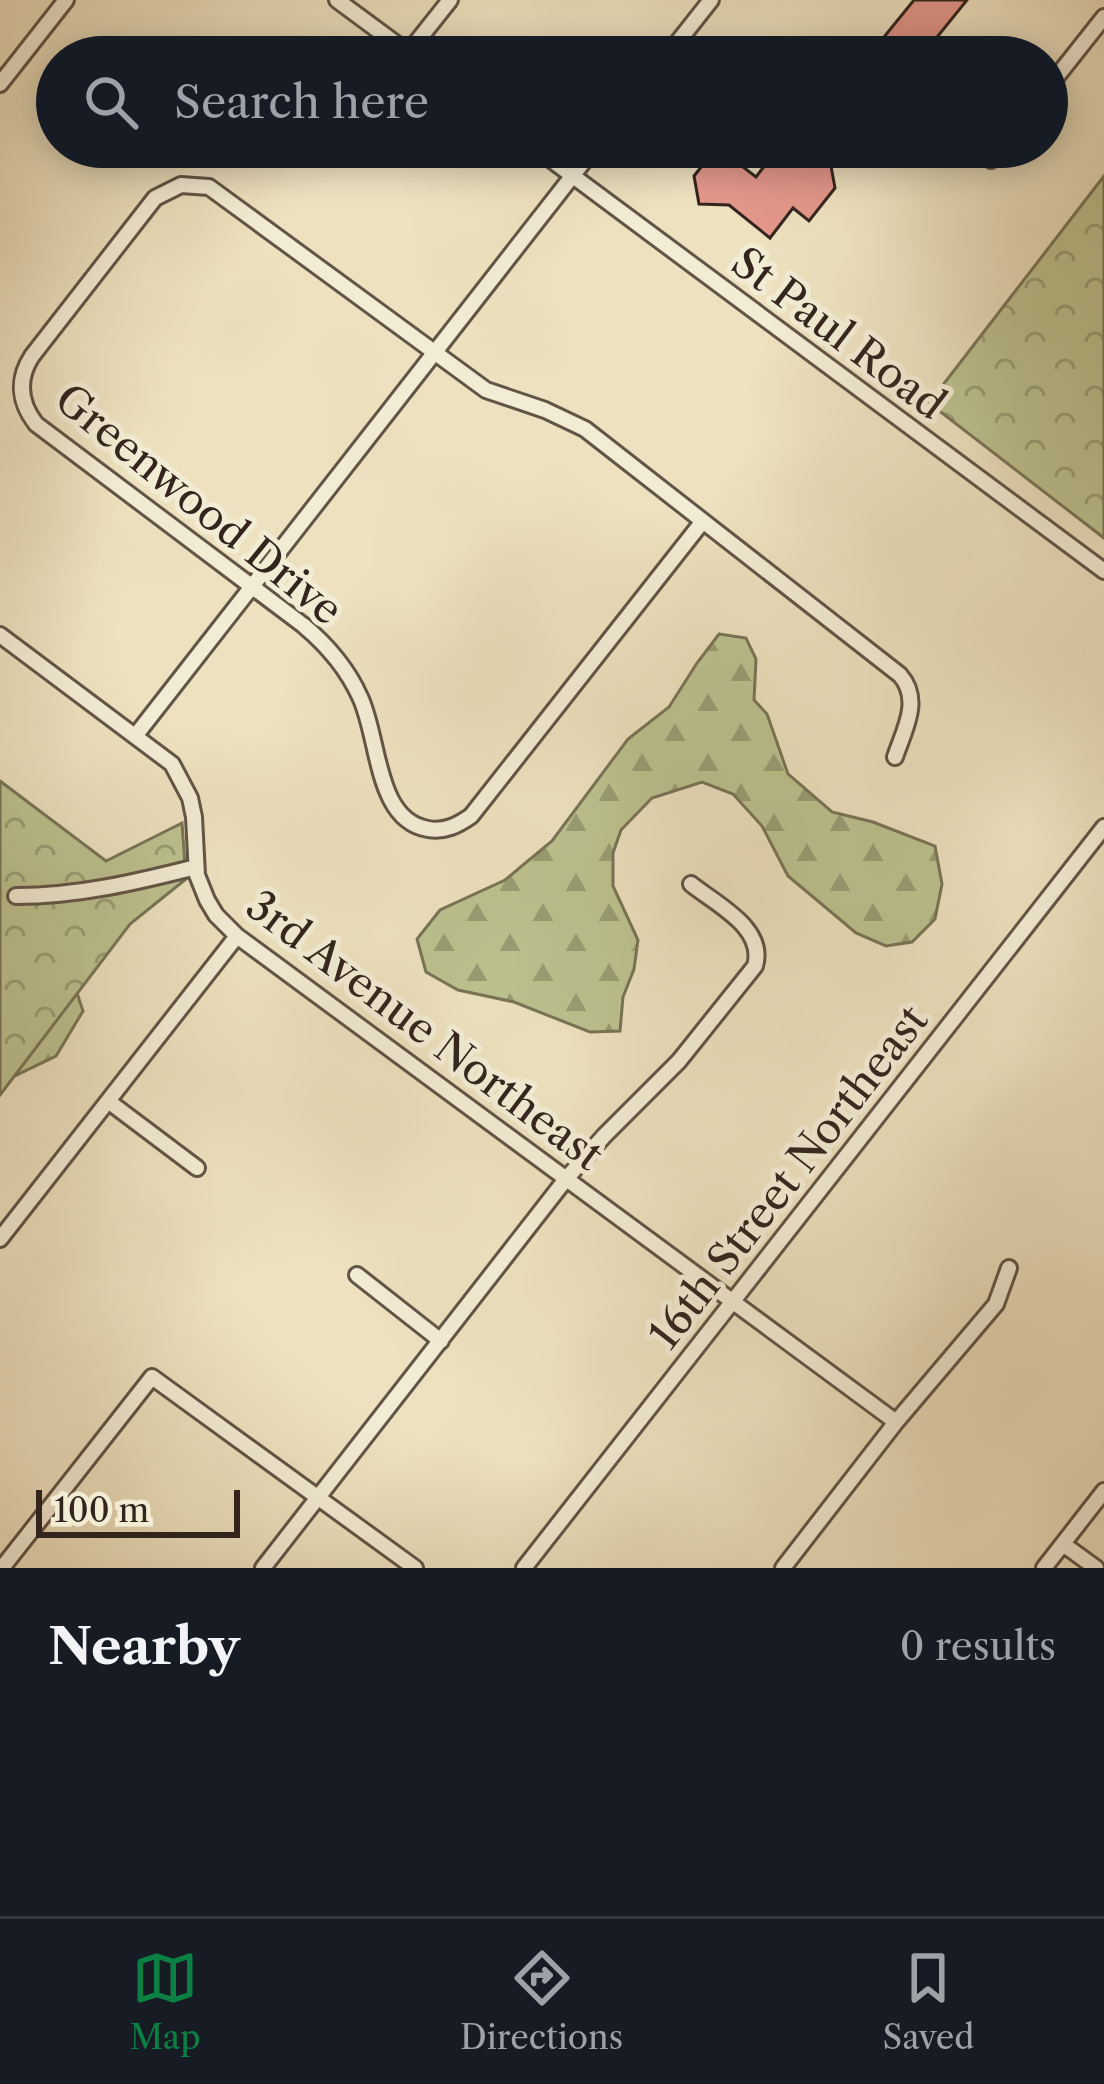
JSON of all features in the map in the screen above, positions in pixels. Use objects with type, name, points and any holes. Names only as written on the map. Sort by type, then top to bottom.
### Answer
[{"type":"street","points":[[38,36],[66,0]]},
{"type":"street","points":[[337,0],[385,36]]},
{"type":"street","points":[[424,36],[450,0]]},
{"type":"street","points":[[683,36],[711,0]]},
{"type":"street","points":[[1068,62],[1104,16]]},
{"type":"street","points":[[0,84],[36,38]]},
{"type":"street","name":"St Paul Road","points":[[563,168],[1104,572]]},
{"type":"street","points":[[136,735],[579,168]]},
{"type":"street","name":"Greenwood Drive","points":[[181,184],[220,193],[434,352],[486,390],[585,429],[703,521],[471,816],[437,830],[410,823],[391,804],[359,693],[319,638],[36,424],[21,391],[32,356],[155,198],[181,184]]},
{"type":"street","points":[[703,521],[908,683],[912,704],[895,757]]},
{"type":"street","name":"3rd Avenue Northeast","points":[[0,634],[160,752],[183,780],[194,817],[196,867],[207,900],[237,936],[896,1422]]},
{"type":"street","name":"16th Street Northeast","points":[[524,1568],[1104,827]]},
{"type":"street","points":[[16,896],[126,885],[196,867]]},
{"type":"street","points":[[263,1568],[566,1179],[679,1061],[755,966],[758,948],[748,929],[691,884]]},
{"type":"street","points":[[0,1239],[237,936]]},
{"type":"street","points":[[108,1101],[196,1168]]},
{"type":"street","points":[[783,1568],[896,1422],[996,1304],[1009,1268]]},
{"type":"street","points":[[357,1275],[441,1341]]},
{"type":"street","points":[[2,1568],[152,1377],[415,1568]]},
{"type":"street","points":[[1044,1568],[1104,1491]]},
{"type":"street","points":[[1063,1544],[1096,1568]]},
{"type":"green space","points":[[1104,176],[1104,538],[929,403]]},
{"type":"green space","points":[[719,634],[746,638],[756,659],[754,700],[767,714],[788,774],[832,812],[935,846],[942,884],[935,919],[912,942],[886,946],[856,933],[788,876],[762,826],[733,794],[702,782],[652,798],[621,830],[613,853],[613,886],[638,940],[623,997],[620,1031],[590,1032],[514,1002],[458,990],[426,972],[417,939],[440,910],[505,880],[552,841],[628,739],[669,707]]},
{"type":"green space","points":[[0,781],[106,861],[182,823],[186,879],[130,924],[0,1095]]},
{"type":"green space","points":[[71,975],[83,1011],[56,1056],[0,1083]]},
{"type":"building","points":[[914,0],[967,0],[938,36],[885,36]]},
{"type":"building","points":[[700,168],[744,168],[756,177],[763,168],[831,168],[835,188],[809,221],[793,208],[770,238],[729,205],[699,204],[694,176]]}]
